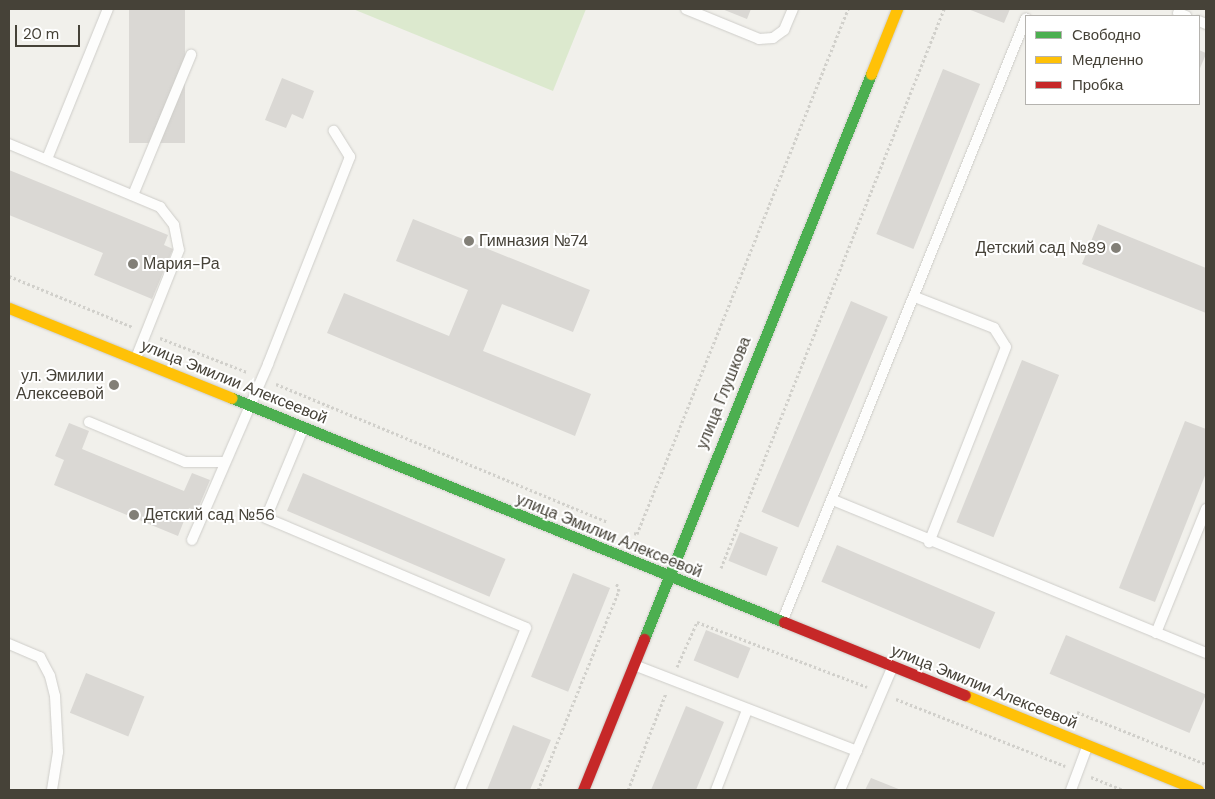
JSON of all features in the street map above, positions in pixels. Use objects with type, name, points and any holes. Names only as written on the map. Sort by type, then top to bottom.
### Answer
[{"type":"street","name":"улица Глушкова","points":[[583,790],[632,664],[897,9]]},
{"type":"street","name":"улица Эмилии Алексеевой","points":[[9,308],[892,668],[1198,790]]},
{"type":"lane","points":[[47,160],[108,9]]},
{"type":"lane","points":[[686,9],[759,39],[774,38],[784,30],[793,9]]},
{"type":"lane","points":[[782,622],[1025,22]]},
{"type":"lane","points":[[133,195],[191,54]]},
{"type":"lane","points":[[192,540],[224,462],[263,378],[350,156],[334,131]]},
{"type":"lane","points":[[9,144],[160,207],[174,225],[179,250],[136,359]]},
{"type":"lane","points":[[915,297],[994,328],[1006,347],[929,542]]},
{"type":"lane","points":[[89,422],[185,462],[224,462]]},
{"type":"lane","points":[[303,429],[266,518],[526,628],[460,790]]},
{"type":"lane","points":[[832,500],[929,542],[1206,654]]},
{"type":"lane","points":[[1156,633],[1206,509]]},
{"type":"lane","points":[[9,644],[40,657],[50,676],[55,696],[58,752],[52,790]]},
{"type":"lane","points":[[632,664],[857,751]]},
{"type":"lane","points":[[840,790],[892,668]]},
{"type":"lane","points":[[716,790],[747,710]]},
{"type":"lane","points":[[1071,790],[1087,746]]},
{"type":"path","points":[[628,530],[637,534],[848,9]]},
{"type":"path","points":[[719,568],[944,9]]},
{"type":"path","points":[[9,276],[263,378],[610,523]]},
{"type":"path","points":[[538,790],[619,591],[618,583]]},
{"type":"path","points":[[628,790],[697,622],[882,693],[1123,790]]},
{"type":"green space","points":[[353,9],[586,9],[553,91]]},
{"type":"building","points":[[129,9],[185,9],[185,143],[129,143]]},
{"type":"building","points":[[722,9],[751,9],[747,19]]},
{"type":"building","points":[[968,9],[1010,9],[1004,23]]},
{"type":"building","points":[[1200,50],[1206,54],[1200,68]]},
{"type":"building","points":[[943,69],[980,84],[913,249],[876,234]]},
{"type":"building","points":[[282,78],[314,91],[303,119],[292,114],[286,128],[265,120]]},
{"type":"building","points":[[9,170],[168,235],[164,245],[173,249],[152,299],[94,275],[103,253],[9,215]]},
{"type":"building","points":[[413,219],[590,290],[573,332],[502,304],[483,351],[591,394],[575,436],[327,333],[344,293],[449,336],[468,290],[396,261]]},
{"type":"building","points":[[1098,224],[1206,268],[1206,313],[1082,264]]},
{"type":"building","points":[[851,301],[888,317],[798,527],[762,512]]},
{"type":"building","points":[[1022,360],[1059,375],[994,537],[956,522]]},
{"type":"building","points":[[1185,421],[1206,429],[1206,473],[1155,602],[1119,588]]},
{"type":"building","points":[[69,423],[89,431],[82,449],[184,491],[192,473],[210,480],[197,511],[189,508],[178,536],[54,485],[64,460],[55,456]]},
{"type":"building","points":[[303,473],[506,559],[489,597],[287,511]]},
{"type":"building","points":[[740,532],[778,547],[766,576],[728,561]]},
{"type":"building","points":[[837,545],[995,612],[980,649],[821,582]]},
{"type":"building","points":[[573,573],[610,588],[568,692],[531,677]]},
{"type":"building","points":[[706,630],[751,648],[738,679],[694,661]]},
{"type":"building","points":[[1066,635],[1206,694],[1190,733],[1050,674]]},
{"type":"building","points":[[86,673],[144,697],[128,736],[70,713]]},
{"type":"building","points":[[686,706],[724,722],[696,790],[651,790]]},
{"type":"building","points":[[513,725],[551,740],[530,790],[487,790]]},
{"type":"building","points":[[871,778],[901,790],[865,790]]},
{"type":"traffic: fast","points":[[644,639],[871,74]]},
{"type":"traffic: fast","points":[[232,398],[784,622]]},
{"type":"traffic: slow","points":[[871,74],[897,9]]},
{"type":"traffic: slow","points":[[9,308],[232,398]]},
{"type":"traffic: slow","points":[[965,695],[1198,790]]},
{"type":"traffic: jam","points":[[784,622],[965,695]]},
{"type":"traffic: jam","points":[[583,790],[644,639]]},
{"type":"place","name":"Гимназия №74","points":[[469,241]]},
{"type":"place","name":"Детский сад №89","points":[[1116,248]]},
{"type":"place","name":"Мария-Ра","points":[[133,264]]},
{"type":"place","name":"ул. Эмилии Алексеевой","points":[[114,385]]},
{"type":"place","name":"Детский сад №56","points":[[134,515]]}]
